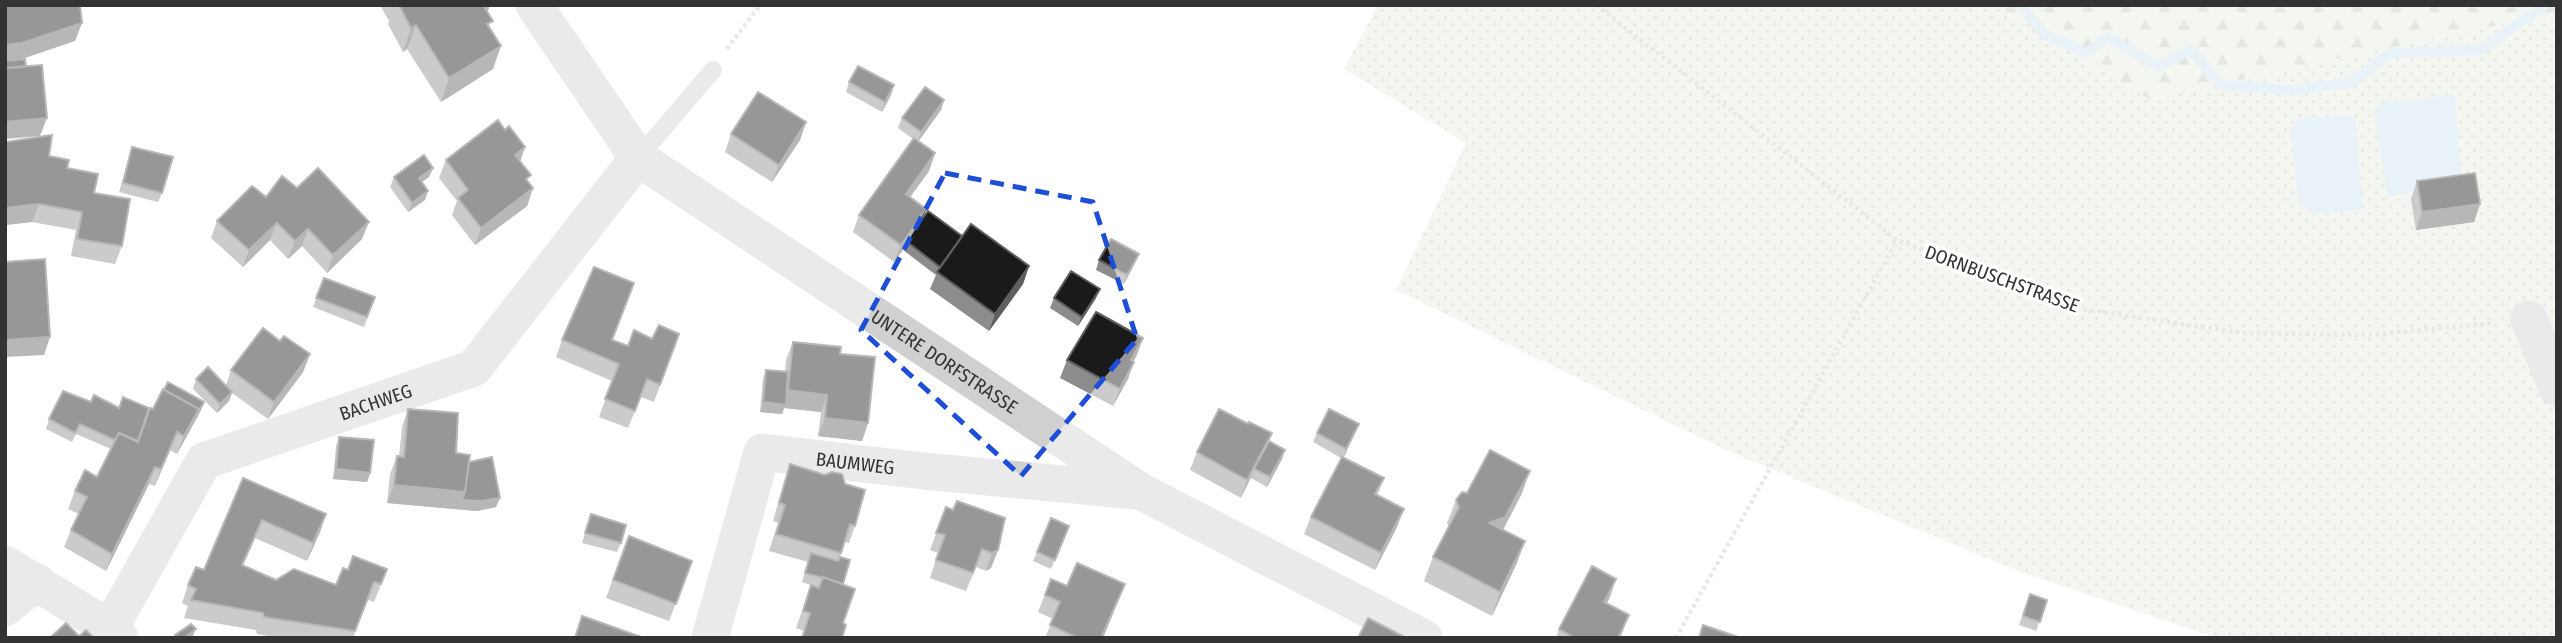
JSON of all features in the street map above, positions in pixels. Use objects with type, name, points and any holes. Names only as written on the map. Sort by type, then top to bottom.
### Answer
[{"type":"street","name":"UNTERE DORFSTRASSE","points":[[534,5],[638,158],[1140,491],[1424,638]]},
{"type":"street","name":"BACHWEG","points":[[115,633],[204,461],[474,368],[638,158]]},
{"type":"street","points":[[2529,319],[2557,388]]},
{"type":"street","name":"BAUMWEG","points":[[710,638],[762,452],[924,471],[1140,491]]},
{"type":"street","points":[[5,564],[115,633]]},
{"type":"street","points":[[5,608],[37,582]]},
{"type":"lane","points":[[638,158],[713,70]]},
{"type":"path","points":[[713,70],[760,5]]},
{"type":"path","name":"DORNBUSCHSTRASSE","points":[[1596,5],[1897,240],[2082,309],[2244,333],[2367,335],[2529,319]]},
{"type":"path","points":[[1676,638],[1897,240]]},
{"type":"highlighted area","points":[[945,173],[1093,202],[1137,339],[1021,476],[861,330]]},
{"type":"green space","points":[[1378,5],[1994,5],[2150,99],[2533,18],[2557,21],[2557,638],[2217,638],[2018,571],[1728,451],[1396,290],[1466,143],[1344,69]]},
{"type":"green space","points":[[1994,5],[2557,5],[2557,21],[2533,18],[2149,99]]},
{"type":"water","points":[[2455,95],[2462,186],[2410,192],[2388,198],[2374,113],[2380,103]]},
{"type":"water","points":[[2346,114],[2355,120],[2363,205],[2361,210],[2315,215],[2298,203],[2291,128],[2298,119]]},
{"type":"building","points":[[5,5],[80,5],[82,23],[22,43],[5,45]]},
{"type":"building","points":[[399,5],[483,5],[493,21],[487,24],[501,46],[449,78],[416,25],[411,28]]},
{"type":"building","points":[[25,59],[26,67],[5,68],[5,61]]},
{"type":"building","points":[[42,65],[47,118],[5,122],[5,68]]},
{"type":"building","points":[[858,66],[894,85],[885,102],[849,82]]},
{"type":"building","points":[[925,87],[944,100],[921,132],[902,118]]},
{"type":"building","points":[[758,92],[806,122],[779,165],[731,134]]},
{"type":"building","points":[[498,120],[505,130],[509,126],[525,147],[515,155],[531,175],[526,179],[533,188],[481,228],[458,198],[468,190],[446,160]]},
{"type":"building","points":[[52,135],[49,156],[69,160],[67,168],[98,174],[94,193],[130,199],[122,246],[77,239],[82,212],[39,204],[5,208],[5,142]]},
{"type":"building","points":[[914,138],[935,153],[906,194],[926,209],[901,245],[859,215]]},
{"type":"building","points":[[132,147],[173,157],[162,193],[123,183]]},
{"type":"building","points":[[424,155],[433,168],[419,178],[428,191],[412,203],[394,177]]},
{"type":"building","points":[[318,168],[369,222],[333,255],[308,229],[295,241],[277,223],[249,250],[217,221],[252,186],[266,197],[282,176],[297,188]]},
{"type":"building","points":[[2475,173],[2480,204],[2422,212],[2417,181]]},
{"type":"building","points":[[928,211],[962,236],[940,267],[906,241]]},
{"type":"building","points":[[971,224],[1029,266],[995,314],[937,272]]},
{"type":"building","points":[[1111,239],[1139,254],[1127,275],[1099,260]]},
{"type":"building","points":[[45,259],[50,337],[5,340],[5,262]]},
{"type":"building","points":[[594,267],[634,283],[612,340],[628,346],[634,330],[652,339],[659,325],[679,334],[660,385],[647,379],[635,411],[605,399],[619,364],[562,340]]},
{"type":"building","points":[[1071,271],[1100,289],[1082,317],[1054,298]]},
{"type":"building","points":[[324,278],[375,297],[367,317],[316,298]]},
{"type":"building","points":[[1096,312],[1143,338],[1120,389],[1067,360]]},
{"type":"building","points":[[263,328],[280,341],[284,336],[310,354],[274,402],[231,370]]},
{"type":"building","points":[[793,342],[841,347],[840,354],[875,357],[868,423],[825,418],[827,395],[788,390]]},
{"type":"building","points":[[208,367],[232,392],[220,404],[196,379]]},
{"type":"building","points":[[766,370],[788,372],[786,405],[763,402]]},
{"type":"building","points":[[168,382],[204,402],[196,417],[199,409],[164,390]]},
{"type":"building","points":[[163,389],[199,409],[184,436],[177,432],[161,469],[155,467],[112,554],[71,530],[87,497],[75,491],[85,470],[97,477],[119,433],[138,442],[150,408],[153,409]]},
{"type":"building","points":[[63,391],[91,402],[94,395],[119,408],[123,397],[149,408],[138,441],[119,433],[115,440],[80,424],[75,433],[49,419]]},
{"type":"building","points":[[408,409],[458,413],[456,453],[470,455],[465,492],[394,485],[397,456],[404,457]]},
{"type":"building","points":[[1219,409],[1272,433],[1247,480],[1197,452]]},
{"type":"building","points":[[1329,409],[1359,424],[1346,449],[1317,433]]},
{"type":"building","points":[[339,437],[374,440],[370,473],[336,469]]},
{"type":"building","points":[[1269,441],[1285,450],[1270,477],[1254,469]]},
{"type":"building","points":[[1490,450],[1530,471],[1505,517],[1489,523],[1525,541],[1500,592],[1433,557],[1459,507],[1456,500],[1462,492],[1467,493]]},
{"type":"building","points":[[492,457],[500,498],[462,500],[469,462]]},
{"type":"building","points":[[1342,457],[1384,478],[1375,494],[1404,509],[1381,553],[1311,517]]},
{"type":"building","points":[[790,464],[825,475],[832,472],[842,474],[845,484],[865,490],[855,526],[850,524],[841,553],[776,534],[785,505],[779,503]]},
{"type":"building","points":[[243,478],[326,514],[313,543],[262,520],[242,565],[276,580],[294,569],[336,585],[343,568],[348,570],[353,556],[387,569],[381,584],[374,582],[355,631],[264,617],[263,613],[191,600],[196,589],[188,585],[196,567],[204,570]]},
{"type":"building","points":[[957,501],[1005,518],[998,550],[992,553],[982,549],[973,573],[936,560],[945,535],[936,533],[946,507],[953,510]]},
{"type":"building","points":[[591,514],[626,525],[621,543],[585,533]]},
{"type":"building","points":[[1051,518],[1069,526],[1055,560],[1037,552]]},
{"type":"building","points":[[629,536],[692,561],[676,604],[613,580]]},
{"type":"building","points":[[811,553],[838,561],[840,557],[850,560],[843,584],[805,573]]},
{"type":"building","points":[[1077,563],[1125,584],[1101,638],[1078,638],[1050,625],[1060,602],[1045,595],[1051,579],[1067,586]]},
{"type":"building","points":[[1592,566],[1616,579],[1604,602],[1629,615],[1618,638],[1575,638],[1559,629]]},
{"type":"building","points":[[823,577],[855,589],[843,623],[846,625],[842,638],[802,638],[810,613],[803,611],[811,585],[819,588]]},
{"type":"building","points":[[2030,594],[2047,600],[2040,622],[2023,616]]},
{"type":"building","points":[[582,616],[644,638],[575,638]]},
{"type":"building","points":[[1368,618],[1406,638],[1358,638]]},
{"type":"building","points":[[66,623],[79,636],[77,638],[50,638]]},
{"type":"building","points":[[191,624],[196,629],[184,638],[177,638],[175,635]]},
{"type":"building","points":[[1703,625],[1741,638],[1699,638]]},
{"type":"building","points":[[86,630],[94,638],[77,638]]},
{"type":"waterway","points":[[2021,5],[2044,34],[2086,53],[2109,37],[2158,67],[2191,49],[2221,85],[2292,90],[2350,83],[2391,53],[2481,50],[2545,5]]}]
